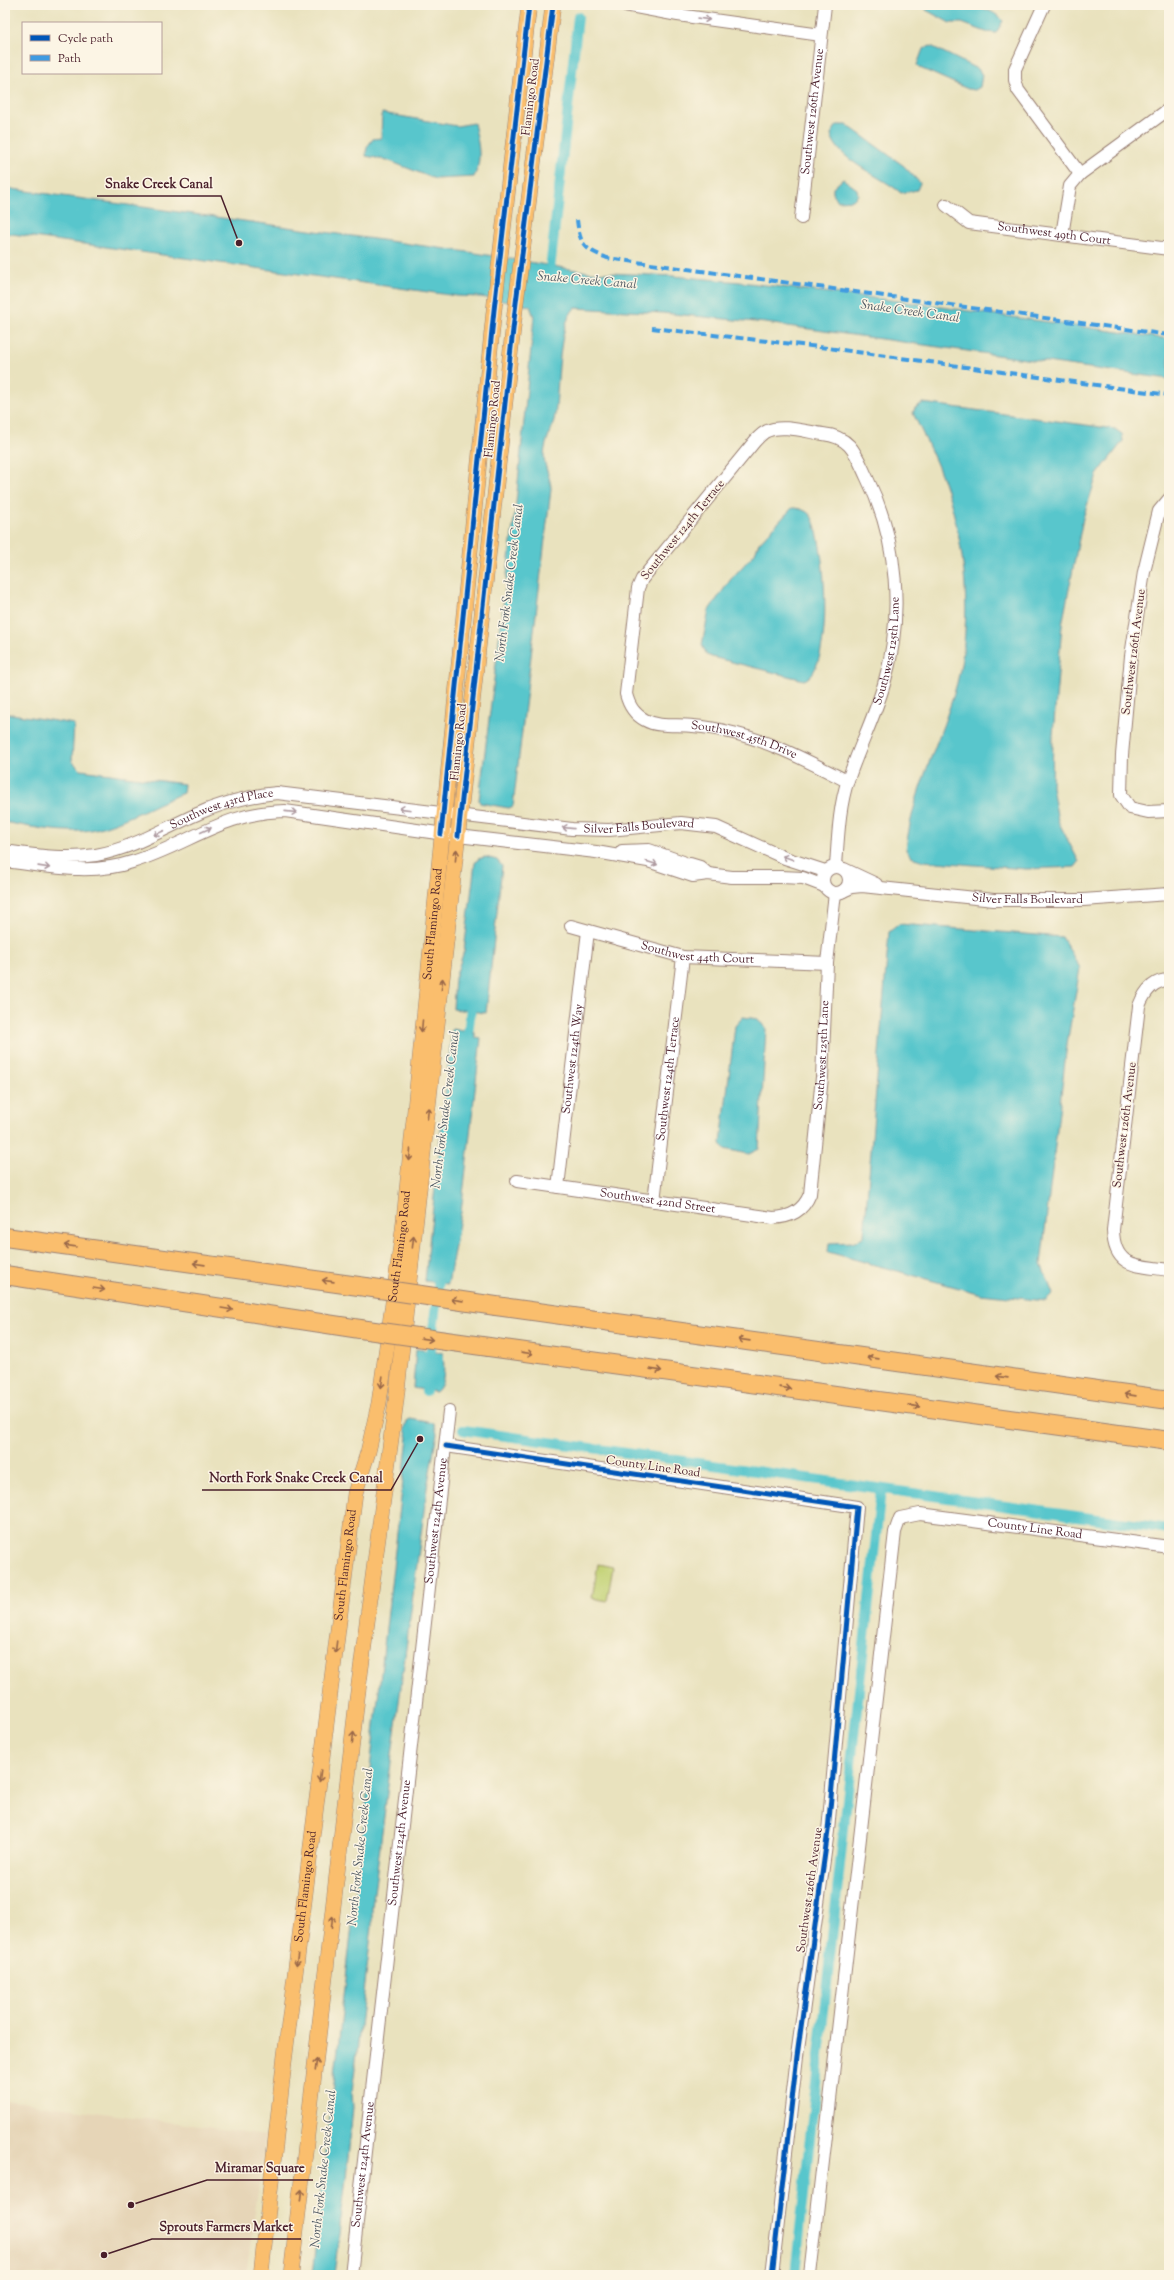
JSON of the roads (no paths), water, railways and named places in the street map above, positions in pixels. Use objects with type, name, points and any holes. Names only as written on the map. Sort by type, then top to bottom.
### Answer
[{"type":"highway","points":[[5,1238],[366,1287],[1169,1400]]},
{"type":"highway","points":[[5,1275],[360,1329],[1169,1441]]},
{"type":"main road","name":"Flamingo Road","points":[[441,834],[500,252],[530,5]]},
{"type":"main road","name":"Flamingo Road","points":[[458,836],[515,311],[553,5]]},
{"type":"main road","name":"South Flamingo Road","points":[[261,2275],[284,2063],[355,1493],[368,1452],[379,1403],[403,1230],[441,834]]},
{"type":"main road","name":"South Flamingo Road","points":[[291,2275],[357,1699],[396,1402],[458,836]]},
{"type":"street","points":[[625,5],[678,15],[821,35]]},
{"type":"street","name":"Southwest 126th Avenue","points":[[802,218],[824,5]]},
{"type":"street","points":[[1044,5],[1016,69],[1015,80],[1018,90],[1080,174]]},
{"type":"street","points":[[1062,235],[1070,186],[1080,174],[1169,110]]},
{"type":"street","name":"Southwest 49th Court","points":[[946,205],[969,223],[1169,250]]},
{"type":"street","name":"Southwest 125th Lane","points":[[767,431],[780,429],[830,435],[843,440],[852,447],[876,496],[892,549],[896,592],[895,634],[884,684],[848,781],[838,835],[835,869],[849,881],[839,892],[827,963],[822,1076],[810,1194],[806,1204],[797,1212]]},
{"type":"street","name":"Southwest 124th Terrace","points":[[636,714],[629,705],[626,694],[638,588],[642,579],[755,440],[767,431]]},
{"type":"street","name":"Southwest 126th Avenue","points":[[1169,499],[1159,511],[1146,564],[1132,656],[1122,755],[1121,795],[1130,808],[1148,812],[1169,811]]},
{"type":"street","name":"Southwest 45th Drive","points":[[636,714],[646,721],[658,724],[692,725],[730,732],[766,742],[848,781]]},
{"type":"street","name":"Southwest 43rd Place","points":[[5,851],[72,858],[97,855],[125,846],[209,809],[258,795],[296,794],[443,813]]},
{"type":"street","name":"Southwest 43rd Place","points":[[5,861],[72,870],[98,869],[132,862],[229,820],[252,813],[267,811],[306,814],[441,834]]},
{"type":"street","name":"Silver Falls Boulevard","points":[[443,813],[572,829],[609,830],[681,823],[716,827],[785,858],[835,869],[887,888]]},
{"type":"street","name":"Silver Falls Boulevard","points":[[441,834],[596,852],[648,861],[693,876],[708,874],[803,878],[839,892],[852,887],[887,888],[994,900],[1083,900],[1169,894]]},
{"type":"street","points":[[125,846],[132,862]]},
{"type":"street","name":"Silver Falls Boulevard","points":[[596,852],[649,850],[700,867],[708,874]]},
{"type":"street","points":[[824,886],[822,878],[835,869]]},
{"type":"street","name":"Southwest 44th Court","points":[[571,926],[683,957],[827,963]]},
{"type":"street","name":"Southwest 124th Way","points":[[558,1187],[588,931]]},
{"type":"street","name":"Southwest 124th Terrace","points":[[654,1201],[683,957]]},
{"type":"street","name":"Southwest 126th Avenue","points":[[1169,980],[1151,986],[1143,995],[1139,1006],[1113,1230],[1113,1244],[1118,1255],[1125,1262],[1169,1270]]},
{"type":"street","name":"Southwest 42nd Street","points":[[517,1181],[773,1218],[786,1217],[797,1212]]},
{"type":"street","name":"Southwest 124th Avenue","points":[[351,2275],[449,1411]]},
{"type":"street","name":"County Line Road","points":[[446,1446],[857,1507]]},
{"type":"street","name":"Southwest 126th Avenue","points":[[772,2275],[797,2056],[828,1831],[857,1507]]},
{"type":"street","name":"County Line Road","points":[[810,2275],[895,1532],[900,1518],[920,1514],[1169,1547]]},
{"type":"water","points":[[926,5],[968,5],[978,7],[996,14],[1003,21],[996,33],[986,32],[962,23],[950,23],[926,10]]},
{"type":"water","points":[[931,46],[979,70],[982,75],[980,87],[975,90],[968,89],[920,68],[917,65],[923,49]]},
{"type":"water","points":[[382,113],[457,126],[474,123],[479,157],[477,170],[474,177],[435,179],[387,160],[366,156],[367,147],[373,139],[381,138]]},
{"type":"water","points":[[837,125],[847,125],[904,166],[920,183],[917,190],[901,193],[851,160],[835,143],[831,134]]},
{"type":"water","points":[[843,179],[857,189],[858,195],[853,200],[838,201],[833,193],[833,188]]},
{"type":"water","points":[[5,188],[475,253],[588,272],[673,276],[740,282],[898,301],[1169,339],[1169,379],[766,323],[663,313],[575,308],[569,316],[562,342],[555,415],[553,425],[547,439],[544,456],[551,489],[513,806],[509,808],[480,803],[479,800],[516,503],[534,317],[530,306],[481,297],[457,296],[5,233]]},
{"type":"water","points":[[923,403],[1115,429],[1122,434],[1123,441],[1097,475],[1083,518],[1062,625],[1053,735],[1052,787],[1058,821],[1079,862],[1075,867],[1026,869],[924,861],[911,857],[906,850],[918,795],[957,683],[962,659],[966,609],[962,559],[950,498],[941,473],[913,413],[915,408]]},
{"type":"water","points":[[792,508],[797,508],[807,512],[811,516],[821,550],[824,576],[824,630],[820,654],[814,671],[804,680],[712,657],[707,655],[702,645],[709,610],[731,579],[755,553],[759,543]]},
{"type":"water","points":[[5,713],[74,724],[72,761],[81,770],[184,784],[183,793],[132,816],[93,830],[53,830],[5,822]]},
{"type":"water","points":[[485,857],[497,860],[502,866],[486,1013],[453,1009],[455,978],[464,951],[475,863],[478,859]]},
{"type":"water","points":[[899,924],[1062,937],[1080,968],[1067,1044],[1041,1264],[1053,1294],[1046,1301],[981,1294],[828,1252],[829,1243],[855,1242],[864,1236],[889,932]]},
{"type":"water","points":[[743,1017],[758,1019],[766,1029],[759,1149],[749,1154],[724,1149],[721,1143],[735,1026]]},
{"type":"water","points":[[452,1029],[475,1033],[475,1037],[481,1038],[461,1212],[448,1284],[425,1281]]},
{"type":"water","points":[[416,1349],[443,1353],[443,1379],[439,1389],[436,1392],[413,1388]]},
{"type":"water","points":[[410,1419],[434,1423],[437,1433],[427,1488],[372,1908],[372,1926],[352,2093],[353,2108],[346,2178],[334,2275],[312,2275],[408,1437],[405,1429],[407,1421]]},
{"type":"waterway","points":[[549,279],[578,17]]},
{"type":"waterway","name":"North Fork Snake Creek Canal","points":[[467,1044],[472,998]]},
{"type":"waterway","name":"North Fork Snake Creek Canal","points":[[426,1391],[440,1270]]},
{"type":"waterway","points":[[463,1430],[1169,1529]]},
{"type":"waterway","points":[[795,2275],[881,1490]]},
{"type":"place","name":"Snake Creek Canal","points":[[239,243]]},
{"type":"place","name":"North Fork Snake Creek Canal","points":[[420,1439]]},
{"type":"place","name":"Miramar Square","points":[[131,2205]]},
{"type":"place","name":"Sprouts Farmers Market","points":[[104,2255]]}]
